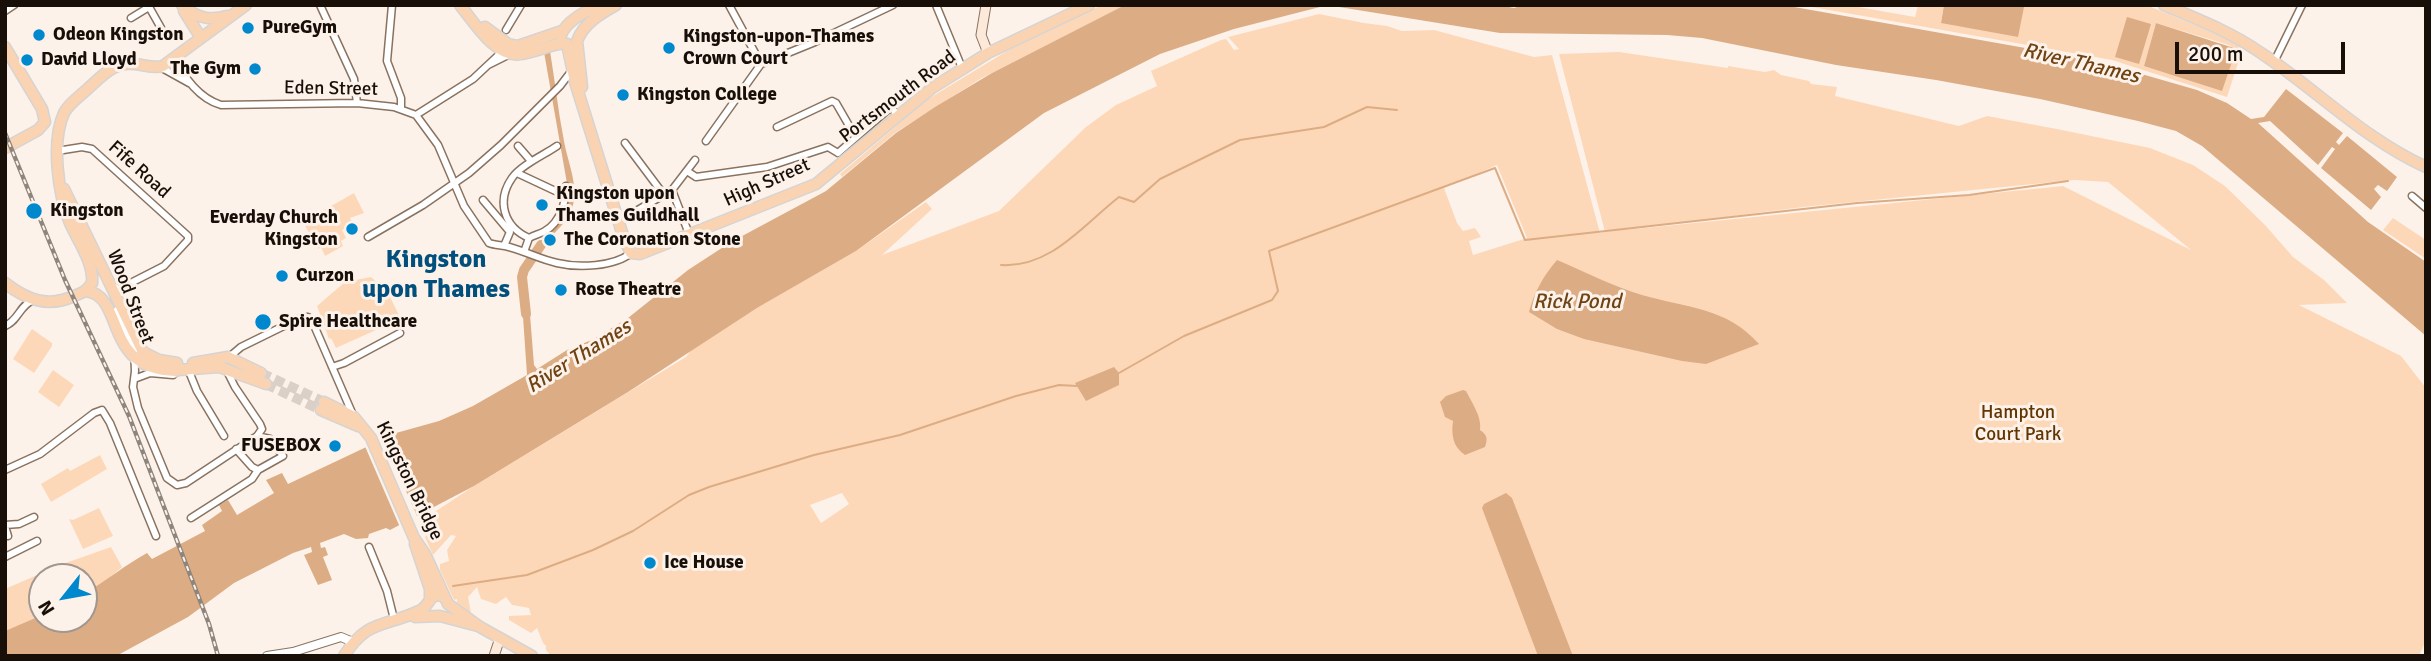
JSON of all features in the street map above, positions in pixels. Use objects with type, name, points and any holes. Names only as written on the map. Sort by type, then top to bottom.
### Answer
[{"type":"main road","points":[[182,5],[193,14],[208,19],[231,15]]},
{"type":"main road","points":[[182,5],[201,38]]},
{"type":"main road","points":[[160,67],[246,5]]},
{"type":"main road","points":[[460,5],[508,50],[521,54],[570,37],[597,16],[617,5]]},
{"type":"main road","points":[[583,100],[575,82],[570,37],[576,19],[598,5]]},
{"type":"main road","points":[[986,5],[981,35],[988,52]]},
{"type":"main road","name":"Portsmouth Road","points":[[840,157],[894,112],[988,52],[1089,5]]},
{"type":"main road","points":[[2170,6],[2232,35],[2274,62],[2380,143],[2426,167]]},
{"type":"main road","points":[[570,37],[583,100],[631,253]]},
{"type":"main road","points":[[5,47],[44,114],[45,122],[38,130],[5,148]]},
{"type":"main road","name":"Wood Street","points":[[160,67],[122,64],[69,105],[61,122],[57,152],[60,183],[143,352],[180,370]]},
{"type":"main road","name":"High Street","points":[[631,253],[644,253],[816,184],[840,157]]},
{"type":"main road","points":[[5,284],[34,299],[56,303],[86,291],[92,283],[92,274],[68,219],[60,183]]},
{"type":"main road","points":[[86,291],[94,293],[105,303],[125,348],[135,359]]},
{"type":"main road","name":"Wood Street","points":[[135,359],[151,368],[180,370],[222,365]]},
{"type":"main road","points":[[222,365],[255,376]]},
{"type":"main road","points":[[323,406],[354,421]]},
{"type":"main road","name":"Kingston Bridge","points":[[354,421],[373,442],[422,557]]},
{"type":"main road","points":[[422,557],[446,600],[447,610],[437,616]]},
{"type":"main road","points":[[422,557],[430,589],[428,610],[437,616]]},
{"type":"main road","points":[[344,656],[353,642],[365,631],[420,611],[435,595],[446,600],[480,627],[532,656]]},
{"type":"main road","points":[[398,618],[437,616],[480,627]]},
{"type":"main road","points":[[494,656],[499,638]]},
{"type":"street","points":[[5,11],[14,5]]},
{"type":"street","points":[[392,5],[387,61],[401,98],[401,108]]},
{"type":"street","points":[[506,30],[521,5]]},
{"type":"street","points":[[729,5],[761,64]]},
{"type":"street","points":[[706,141],[761,64],[893,5]]},
{"type":"street","points":[[936,5],[962,68]]},
{"type":"street","points":[[2274,62],[2302,5]]},
{"type":"street","points":[[131,18],[148,6],[161,28]]},
{"type":"street","points":[[320,6],[354,79],[357,103]]},
{"type":"street","points":[[508,50],[473,79],[416,115],[443,156],[464,206],[489,243],[526,253],[529,237]]},
{"type":"street","points":[[177,57],[193,86]]},
{"type":"street","points":[[160,67],[193,86]]},
{"type":"street","points":[[368,237],[455,185],[501,145],[560,86],[573,69]]},
{"type":"street","points":[[560,86],[575,82]]},
{"type":"street","name":"Eden Street","points":[[193,86],[207,100],[221,105],[357,103],[401,108],[416,115]]},
{"type":"street","points":[[777,127],[832,101],[836,103],[855,136]]},
{"type":"street","points":[[687,171],[696,177],[767,167],[828,147],[840,157],[855,136],[894,112]]},
{"type":"street","points":[[625,143],[664,195]]},
{"type":"street","points":[[518,146],[531,161]]},
{"type":"street","points":[[557,146],[531,161],[511,179],[504,213],[515,230],[529,237],[546,231],[552,226],[563,206],[565,186]]},
{"type":"street","name":"Fife Road","points":[[57,152],[82,147],[95,151],[185,232],[188,240],[164,267],[119,289],[111,285]]},
{"type":"street","points":[[619,221],[672,190],[695,160]]},
{"type":"street","points":[[517,173],[566,195]]},
{"type":"street","points":[[672,190],[689,234]]},
{"type":"street","points":[[2412,196],[2426,208]]},
{"type":"street","points":[[483,200],[510,232],[504,246]]},
{"type":"street","name":"Wood Street","points":[[92,248],[94,261],[132,344],[135,359],[133,387],[138,408],[166,478],[172,483],[186,483],[236,449]]},
{"type":"street","name":"High Street","points":[[526,253],[561,264],[591,265],[616,261],[631,253]]},
{"type":"street","points":[[5,326],[16,319],[24,304],[34,299]]},
{"type":"street","name":"Wood Street","points":[[222,365],[241,347],[302,317],[311,318],[332,367]]},
{"type":"street","points":[[354,421],[332,367],[397,335]]},
{"type":"street","points":[[222,365],[262,429],[257,436],[236,449],[251,467],[258,470]]},
{"type":"street","points":[[134,379],[150,373],[180,370],[224,436]]},
{"type":"street","points":[[239,393],[255,376]]},
{"type":"street","points":[[343,396],[354,421]]},
{"type":"street","points":[[5,470],[40,454],[94,413],[102,410],[110,423],[156,536]]},
{"type":"street","points":[[191,518],[252,479],[258,470],[283,456],[270,439],[257,436]]},
{"type":"street","points":[[15,552],[5,526],[19,524],[34,517]]},
{"type":"street","points":[[5,557],[37,541]]},
{"type":"street","points":[[369,547],[398,618]]},
{"type":"street","points":[[267,656],[293,652],[341,637],[353,642]]},
{"type":"green space","points":[[1102,5],[1126,5],[980,79],[895,133],[842,177],[840,174],[928,99],[1012,48]]},
{"type":"green space","points":[[1801,5],[1847,5],[1915,17],[1918,5],[1944,5],[1941,22],[2024,7],[2018,5],[2146,5],[2243,48],[2227,97],[2112,60]],"holes":[[[2156,23],[2229,45],[2234,49],[2144,66]]]},
{"type":"green space","name":"Hampton Court Park","points":[[1319,14],[1402,31],[1434,30],[1534,57],[1552,55],[1600,233],[1605,232],[1559,54],[1619,52],[1728,68],[1765,72],[1774,70],[1781,75],[1809,81],[1811,84],[1837,87],[1835,96],[1959,126],[1987,116],[2150,148],[2193,165],[2225,186],[2293,257],[2324,280],[2347,303],[2299,305],[2401,356],[2426,388],[2426,640],[2419,656],[551,656],[537,628],[531,633],[509,620],[509,616],[531,615],[529,608],[512,605],[506,597],[496,604],[481,599],[477,587],[468,597],[471,613],[457,604],[457,599],[454,600],[440,570],[440,564],[449,561],[447,550],[456,536],[451,535],[433,555],[425,537],[429,533],[427,517],[686,357],[691,350],[757,308],[856,251],[926,202],[932,209],[882,255],[999,211],[1086,127],[1116,105],[1157,86],[1151,71],[1221,40],[1226,39],[1234,50],[1239,49],[1228,37]],"holes":[[[1497,165],[1527,238],[1473,255],[1469,241],[1481,237],[1475,228],[1463,231],[1457,223],[1444,188]],[[2074,180],[2108,182],[2191,250],[2063,186],[1625,230],[1803,207]],[[842,493],[849,504],[821,523],[810,505]]]},
{"type":"green space","points":[[354,193],[364,213],[350,218],[353,224],[342,230],[346,238],[341,241],[343,246],[325,256],[303,222]]},
{"type":"green space","points":[[2393,218],[2426,240],[2426,259],[2383,230]]},
{"type":"green space","points":[[371,277],[384,289],[396,283],[400,288],[389,295],[399,315],[376,330],[336,348],[331,338],[329,339],[317,306],[345,282]]},
{"type":"green space","points":[[32,329],[52,343],[34,373],[13,359]]},
{"type":"green space","points":[[53,370],[74,385],[59,407],[38,392]]},
{"type":"green space","points":[[100,455],[107,469],[51,502],[41,484],[68,468],[70,471]]},
{"type":"green space","points":[[99,508],[113,536],[83,549],[69,519],[73,520]]},
{"type":"green space","points":[[111,547],[122,567],[98,586],[98,563],[66,563]]},
{"type":"green space","points":[[28,579],[28,621],[5,631],[5,589]]},
{"type":"water","name":"River Thames","points":[[1125,5],[1498,5],[1514,8],[1523,5],[1783,5],[2093,60],[2197,90],[2227,103],[2251,119],[2264,117],[2286,89],[2343,133],[2336,142],[2339,145],[2347,136],[2397,177],[2387,191],[2378,185],[2374,189],[2381,197],[2371,210],[2321,168],[2335,149],[2332,147],[2318,165],[2270,121],[2258,123],[2368,222],[2426,262],[2426,336],[2202,146],[2176,131],[2040,99],[1836,65],[1702,38],[1667,35],[1500,33],[1339,7],[1320,7],[1234,29],[1160,54],[1044,113],[856,251],[757,308],[628,392],[474,486],[390,530],[386,528],[369,534],[368,538],[356,539],[344,534],[320,543],[328,555],[323,557],[332,580],[318,585],[304,555],[312,552],[311,547],[293,553],[234,583],[188,617],[118,655],[5,656],[5,631],[28,621],[28,633],[98,633],[98,585],[147,553],[152,559],[205,531],[202,525],[222,511],[219,505],[228,500],[237,515],[274,493],[266,480],[282,473],[288,484],[396,433],[439,421],[473,406],[527,375],[522,302],[529,302],[534,365],[537,369],[628,318],[688,270],[731,242],[826,191],[896,133],[992,73]]},
{"type":"water","points":[[1944,5],[2024,7],[2018,37],[1941,23]]},
{"type":"water","points":[[2127,17],[2151,24],[2139,64],[2115,57]]},
{"type":"water","points":[[2156,23],[2234,48],[2234,56],[2222,91],[2144,66]]},
{"type":"water","points":[[550,51],[575,193],[569,214],[541,248],[536,247],[561,218],[569,195],[544,52]]},
{"type":"water","name":"Rick Pond","points":[[1557,260],[1631,291],[1705,310],[1733,323],[1759,344],[1706,364],[1584,339],[1557,329],[1529,312],[1540,284]]},
{"type":"water","points":[[1114,367],[1119,373],[1119,385],[1086,401],[1075,383]]},
{"type":"water","points":[[1463,390],[1476,410],[1480,430],[1487,439],[1485,447],[1465,455],[1455,444],[1453,421],[1445,417],[1440,402],[1446,396]]},
{"type":"water","points":[[1506,493],[1512,498],[1573,656],[1538,656],[1482,508],[1484,504]]},
{"type":"pier","points":[[382,436],[417,516],[422,518],[398,530],[399,525],[364,444]]},
{"type":"waterway","points":[[1001,265],[1035,260],[1051,252],[1119,197],[1134,202],[1160,179],[1240,140],[1324,127],[1367,107],[1397,110]]},
{"type":"waterway","points":[[1119,373],[1184,336],[1272,300],[1278,291],[1269,251],[1495,168],[1525,240],[1857,203],[1969,195],[2068,181]]},
{"type":"waterway","points":[[526,314],[522,277],[541,245]]},
{"type":"waterway","points":[[453,586],[527,575],[593,550],[633,531],[689,495],[709,487],[814,455],[900,435],[1016,396],[1059,385],[1077,386]]},
{"type":"tunnel","points":[[261,373],[324,402]]},
{"type":"tunnel","points":[[266,384],[321,410]]},
{"type":"railway","points":[[5,133],[65,280],[129,416],[209,624],[218,656]]},
{"type":"place","name":"PureGym","points":[[248,28]]},
{"type":"place","name":"Odeon Kingston","points":[[39,35]]},
{"type":"place","name":"Kingston-upon-Thames Crown Court","points":[[669,48]]},
{"type":"place","name":"David Lloyd","points":[[27,60]]},
{"type":"place","name":"The Gym","points":[[255,69]]},
{"type":"place","name":"Kingston College","points":[[623,95]]},
{"type":"place","name":"Kingston upon Thames Guildhall","points":[[542,205]]},
{"type":"place","name":"Kingston","points":[[34,211]]},
{"type":"place","name":"Everday Church Kingston","points":[[352,229]]},
{"type":"place","name":"The Coronation Stone","points":[[550,240]]},
{"type":"place","name":"Curzon","points":[[282,276]]},
{"type":"place","name":"Rose Theatre","points":[[561,290]]},
{"type":"place","name":"Spire Healthcare","points":[[263,322]]},
{"type":"place","name":"FUSEBOX","points":[[335,446]]},
{"type":"place","name":"Ice House","points":[[650,563]]},
{"type":"district","name":"Kingston upon Thames","points":[[436,275]]}]
